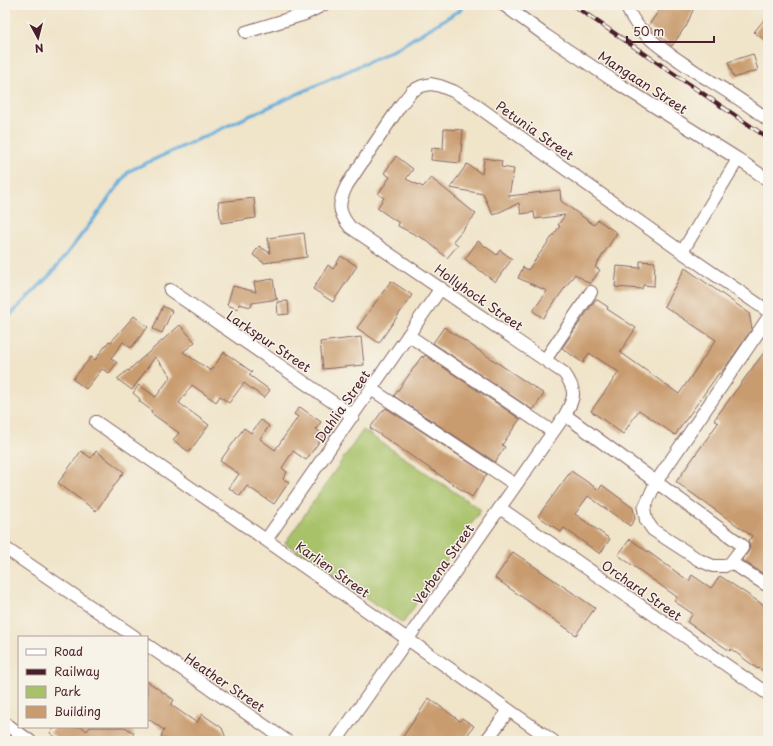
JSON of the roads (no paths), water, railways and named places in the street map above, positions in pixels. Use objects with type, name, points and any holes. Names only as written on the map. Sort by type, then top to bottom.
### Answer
[{"type":"street","points":[[246,32],[305,14],[323,5]]},
{"type":"street","points":[[630,7],[639,28],[668,53],[768,120]]},
{"type":"street","name":"Mangaan Street","points":[[508,8],[545,35],[614,81],[738,159],[768,180]]},
{"type":"street","name":"Petunia Street","points":[[350,227],[340,211],[340,203],[347,185],[412,91],[422,86],[431,84],[453,91],[470,101],[768,312]]},
{"type":"street","points":[[682,252],[738,159]]},
{"type":"street","name":"Hollyhock Street","points":[[350,227],[564,373],[572,384],[572,403]]},
{"type":"street","name":"Dahlia Street","points":[[266,540],[441,288]]},
{"type":"street","name":"Larkspur Street","points":[[170,290],[352,416]]},
{"type":"street","points":[[545,360],[591,292]]},
{"type":"street","points":[[565,415],[656,482],[742,545],[742,548],[732,562],[725,566],[713,566],[699,560],[653,530],[646,520],[644,509],[656,482],[768,318]]},
{"type":"street","points":[[408,335],[553,432]]},
{"type":"street","points":[[371,389],[516,485]]},
{"type":"street","name":"Verbena Street","points":[[336,741],[572,403]]},
{"type":"street","name":"Karlien Street","points":[[96,422],[553,741]]},
{"type":"street","name":"Orchard Street","points":[[500,508],[768,694]]},
{"type":"street","points":[[5,548],[134,636]]},
{"type":"street","points":[[732,562],[768,586]]},
{"type":"street","name":"Heather Street","points":[[148,646],[287,741]]},
{"type":"street","points":[[486,741],[509,710]]},
{"type":"street","points":[[5,723],[30,741]]},
{"type":"waterway","points":[[5,320],[51,274],[129,171],[396,49],[460,10],[464,5]]},
{"type":"railway","points":[[573,5],[768,138]]}]
